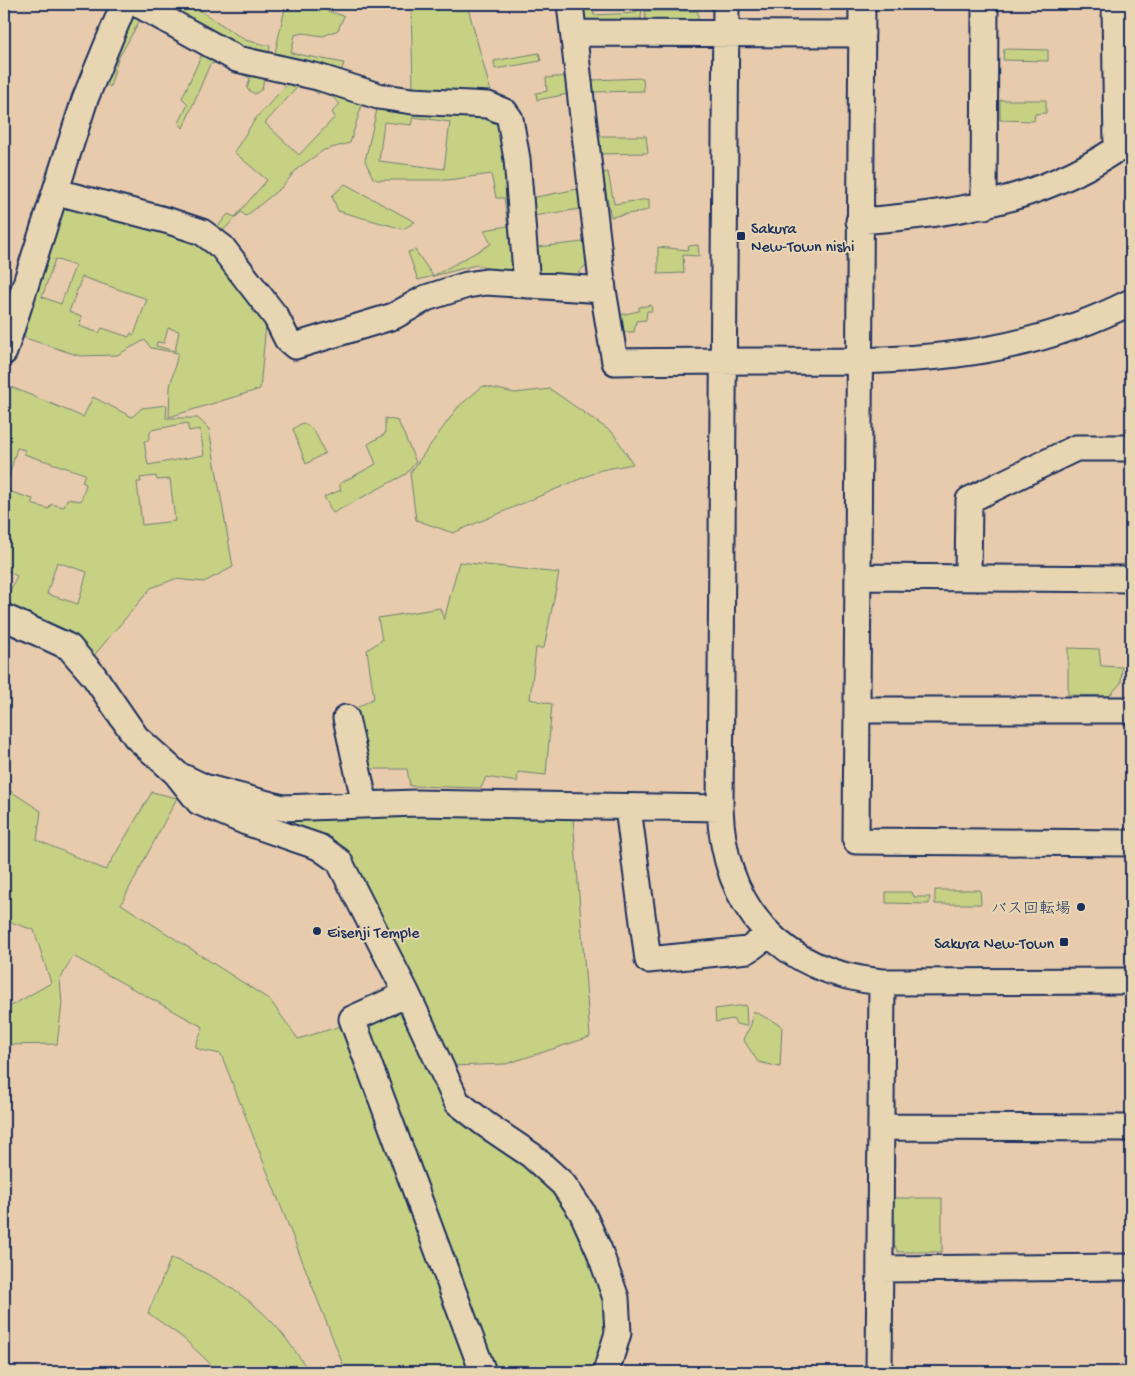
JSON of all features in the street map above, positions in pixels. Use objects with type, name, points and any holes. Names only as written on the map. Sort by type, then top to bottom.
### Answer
[{"type":"street","points":[[4,352],[12,299],[56,192],[85,99],[124,4]]},
{"type":"street","points":[[138,4],[237,59],[318,77],[378,96],[488,105],[505,112],[510,119],[517,159],[527,285]]},
{"type":"street","points":[[570,4],[603,290],[614,362],[858,362],[941,357],[1021,343],[1101,317],[1131,302]]},
{"type":"street","points":[[726,4],[720,808],[723,843],[731,873],[743,899],[768,935],[818,966],[860,980],[882,982],[1131,981]]},
{"type":"street","points":[[862,4],[856,841],[1131,843]]},
{"type":"street","points":[[984,206],[985,4]]},
{"type":"street","points":[[860,221],[915,217],[984,206],[1061,180],[1124,145],[1115,4]]},
{"type":"street","points":[[574,33],[862,34]]},
{"type":"street","points":[[56,192],[169,220],[202,232],[222,247],[276,317],[287,339],[295,346],[394,316],[426,298],[467,285],[486,282],[603,290]]},
{"type":"street","points":[[968,578],[969,500],[1076,448],[1131,448]]},
{"type":"street","points":[[858,577],[1131,579]]},
{"type":"street","points":[[4,617],[69,647],[94,676],[136,737],[176,774],[199,802],[246,822],[319,847],[339,861],[407,994],[457,1102],[485,1124],[531,1155],[563,1184],[582,1212],[599,1250],[616,1298],[618,1333],[606,1372]]},
{"type":"street","points":[[857,710],[1131,710]]},
{"type":"street","points":[[346,718],[365,804]]},
{"type":"street","points":[[176,774],[204,787],[283,808],[415,802],[628,808],[720,808]]},
{"type":"street","points":[[628,808],[648,960],[748,950],[768,935]]},
{"type":"street","points":[[879,1372],[882,982]]},
{"type":"street","points":[[407,994],[352,1019],[483,1372]]},
{"type":"street","points":[[881,1127],[1131,1128]]},
{"type":"street","points":[[880,1268],[1131,1267]]},
{"type":"green space","points":[[185,4],[190,4],[245,40],[270,46],[269,55],[238,49],[178,17]]},
{"type":"green space","points":[[286,4],[327,5],[327,11],[344,16],[338,30],[323,36],[303,33],[295,35],[291,53],[344,63],[341,71],[274,57]]},
{"type":"green space","points":[[411,4],[467,4],[492,96],[413,89]]},
{"type":"green space","points":[[582,4],[588,4],[589,9],[593,9],[594,15],[636,13],[637,6],[642,6],[641,19],[585,22]]},
{"type":"green space","points":[[133,9],[265,73],[262,89],[255,94],[247,89],[250,78],[217,63],[210,64],[183,128],[179,123],[188,104],[182,98],[202,54],[140,20],[118,59],[110,87],[100,80]]},
{"type":"green space","points":[[645,11],[698,11],[698,22],[646,22]]},
{"type":"green space","points":[[1004,49],[1048,50],[1048,61],[1003,60]]},
{"type":"green space","points":[[539,53],[541,61],[495,69],[494,61]]},
{"type":"green space","points":[[566,76],[568,94],[537,100],[536,93],[547,91],[546,78]]},
{"type":"green space","points":[[294,77],[363,101],[350,143],[324,150],[298,168],[282,187],[246,216],[241,212],[219,235],[213,232],[228,214],[235,217],[267,180],[234,152],[256,118]],"holes":[[[303,81],[318,94],[323,89],[340,104],[332,112],[335,117],[299,155],[265,123]]]},
{"type":"green space","points":[[643,78],[644,91],[594,92],[593,80]]},
{"type":"green space","points":[[1000,100],[1046,100],[1046,113],[1035,114],[1034,121],[1000,120]]},
{"type":"green space","points":[[378,105],[481,113],[501,120],[517,270],[500,272],[476,265],[418,280],[408,252],[415,250],[433,276],[491,244],[484,230],[508,226],[504,198],[496,198],[491,174],[448,180],[378,180],[373,178],[365,161]],"holes":[[[413,117],[450,122],[444,169],[379,161],[384,122],[411,125]]]},
{"type":"green space","points":[[599,136],[646,136],[648,153],[601,154]]},
{"type":"green space","points":[[608,172],[614,204],[649,199],[649,210],[611,217],[602,173]]},
{"type":"green space","points":[[345,184],[415,222],[403,229],[338,211],[332,196]]},
{"type":"green space","points":[[578,189],[581,209],[533,216],[531,198]]},
{"type":"green space","points":[[60,201],[199,238],[266,324],[260,389],[169,417],[170,387],[178,353],[151,348],[145,340],[117,355],[80,356],[16,335]],"holes":[[[55,259],[75,266],[61,304],[42,297]],[[82,277],[147,299],[134,335],[131,333],[129,337],[102,328],[99,333],[79,326],[82,317],[69,312]],[[168,328],[179,331],[175,351],[156,346],[157,342],[164,343]]]},
{"type":"green space","points":[[584,242],[589,262],[577,274],[542,274],[538,270],[537,247]]},
{"type":"green space","points":[[698,245],[699,256],[683,255],[684,273],[658,274],[658,247],[688,250],[689,246]]},
{"type":"green space","points":[[651,305],[652,311],[647,311],[646,320],[636,321],[634,332],[624,332],[620,315],[639,311],[639,307]]},
{"type":"green space","points":[[4,384],[83,417],[93,397],[132,417],[142,408],[167,405],[166,418],[198,418],[209,429],[233,567],[204,582],[175,579],[151,588],[91,659],[71,632],[4,603],[4,593],[8,595],[17,576],[4,569]],"holes":[[[187,423],[189,431],[200,429],[204,455],[148,465],[144,441],[148,441],[151,430]],[[17,448],[25,450],[24,454],[85,474],[82,482],[86,484],[81,501],[67,499],[64,507],[51,504],[49,509],[31,504],[33,499],[5,490]],[[156,476],[157,480],[170,479],[175,521],[142,525],[137,482],[141,482],[140,478]],[[57,562],[87,572],[78,604],[47,594]]]},
{"type":"green space","points":[[483,386],[515,393],[550,389],[613,433],[633,464],[601,470],[453,533],[416,520],[410,473],[458,407]]},
{"type":"green space","points":[[385,418],[398,421],[416,462],[406,474],[333,513],[324,497],[341,490],[339,484],[376,464],[368,444],[385,434]]},
{"type":"green space","points":[[302,423],[313,430],[325,453],[306,464],[293,429]]},
{"type":"green space","points":[[459,562],[559,573],[544,648],[536,648],[530,699],[552,704],[546,775],[518,772],[517,782],[486,777],[481,788],[410,786],[407,769],[365,769],[355,709],[374,698],[367,650],[382,640],[378,618],[440,608],[444,620]]},
{"type":"green space","points":[[1068,648],[1099,649],[1101,666],[1122,667],[1121,683],[1109,696],[1068,695]]},
{"type":"green space","points":[[4,787],[41,811],[37,840],[106,870],[152,792],[177,798],[121,904],[270,1000],[298,1039],[403,1007],[448,1105],[560,1195],[575,1223],[601,1286],[611,1326],[597,1372],[346,1372],[221,1054],[195,1047],[203,1027],[73,956],[60,980],[62,1004],[57,1044],[4,1045],[4,1010],[51,983],[34,930],[4,920]]},
{"type":"green space","points":[[245,811],[573,818],[590,1037],[506,1064],[451,1066],[349,863]]},
{"type":"green space","points":[[935,890],[980,890],[981,904],[935,904]]},
{"type":"green space","points":[[886,892],[912,892],[914,897],[930,897],[929,904],[886,903]]},
{"type":"green space","points":[[746,1005],[747,1026],[736,1024],[733,1019],[716,1022],[715,1009]]},
{"type":"green space","points":[[753,1011],[782,1026],[780,1067],[758,1062],[743,1039],[751,1025]]},
{"type":"green space","points":[[893,1198],[942,1198],[942,1252],[898,1252],[894,1244]]},
{"type":"green space","points":[[171,1258],[216,1279],[244,1297],[280,1331],[310,1372],[219,1372],[182,1337],[148,1313]]},
{"type":"place","name":"Sakura New-Town nishi","points":[[741,236]]},
{"type":"place","name":"バス回転場","points":[[1081,907]]},
{"type":"place","name":"Eisenji Temple","points":[[317,931]]},
{"type":"place","name":"Sakura New-Town","points":[[1064,942]]}]
